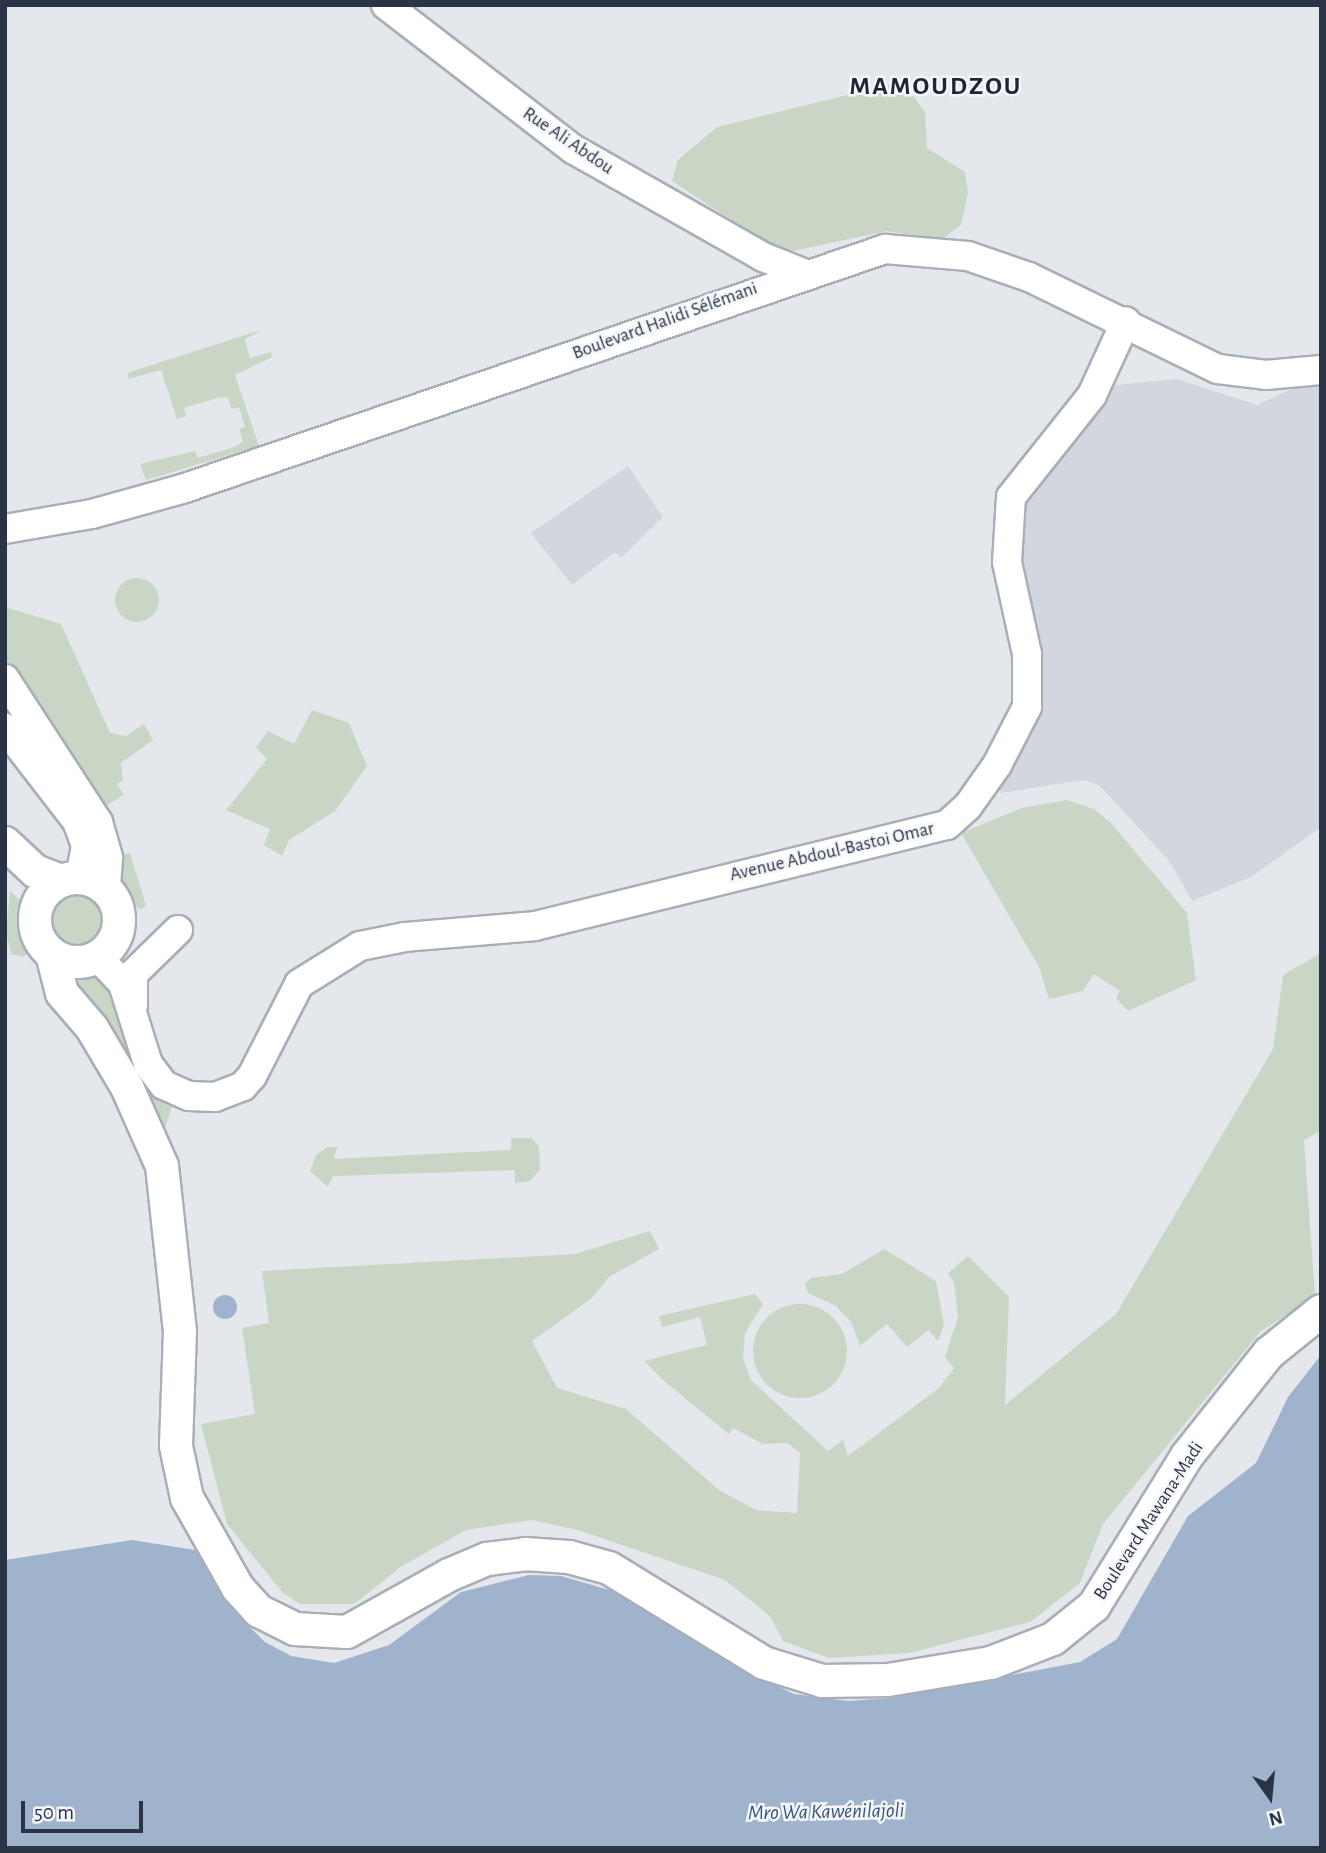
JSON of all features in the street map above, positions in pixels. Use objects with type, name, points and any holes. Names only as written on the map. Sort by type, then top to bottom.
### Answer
[{"type":"main road","points":[[5,843],[35,871],[82,883],[118,915],[84,953],[36,932],[36,910],[22,872],[5,853]]},
{"type":"main road","points":[[36,910],[45,893],[82,883]]},
{"type":"main road","name":"Boulevard Mawana-Madi","points":[[84,953],[62,993],[78,1010],[112,1063],[174,1253],[180,1361],[176,1446],[187,1498],[238,1588],[259,1611],[317,1634],[347,1632],[450,1575],[487,1559],[525,1554],[569,1557],[610,1568],[764,1663],[822,1681],[888,1680],[991,1663],[1053,1639],[1094,1606],[1187,1456],[1269,1353],[1321,1311]]},
{"type":"street","name":"Rue Ali Abdou","points":[[386,5],[555,135],[763,257],[803,273]]},
{"type":"street","name":"Boulevard Halidi Sélémani","points":[[5,529],[132,504],[424,408],[803,273],[886,249],[928,250],[1029,277],[1126,321],[1218,369],[1241,374],[1321,370]]},
{"type":"street","points":[[763,257],[771,284]]},
{"type":"street","name":"Avenue Abdoul-Bastoi Omar","points":[[132,994],[148,1063],[163,1085],[189,1096],[229,1093],[252,1076],[299,984],[360,946],[405,936],[535,926],[947,825],[960,816],[997,765],[1027,707],[1027,653],[1007,562],[1012,497],[1092,395],[1126,321]]},
{"type":"street","points":[[5,678],[98,822],[108,858],[82,883]]},
{"type":"street","points":[[5,728],[77,821],[86,846],[82,883]]},
{"type":"street","points":[[132,994],[148,954],[178,930]]},
{"type":"street","points":[[84,953],[115,971],[132,994]]},
{"type":"shaded area","points":[[1177,379],[1257,405],[1298,386],[1321,383],[1321,827],[1251,877],[1192,901],[1170,862],[1099,785],[1083,780],[1001,793],[996,783],[1020,741],[1016,511],[1098,413],[1105,386]]},
{"type":"shaded area","points":[[628,466],[663,517],[621,558],[615,552],[572,585],[531,533]]},
{"type":"green space","points":[[892,84],[914,97],[925,112],[927,148],[965,172],[968,192],[961,225],[941,240],[887,231],[793,251],[771,246],[672,181],[678,160],[717,127]]},
{"type":"green space","points":[[264,329],[245,339],[250,358],[271,352],[272,357],[235,375],[259,446],[146,480],[140,464],[195,451],[198,458],[237,446],[243,441],[239,429],[245,427],[239,407],[232,409],[228,398],[220,397],[184,408],[186,416],[177,419],[161,370],[129,379],[127,373]]},
{"type":"green space","points":[[137,578],[146,579],[153,584],[158,591],[158,609],[153,616],[146,621],[137,622],[128,621],[121,616],[116,609],[115,600],[116,591],[121,584],[128,579]]},
{"type":"green space","points":[[5,607],[61,624],[110,733],[126,736],[144,724],[153,740],[121,763],[123,780],[117,784],[124,795],[101,809],[46,726],[48,715],[26,681],[20,682],[5,668]]},
{"type":"green space","points":[[312,710],[349,723],[367,766],[335,811],[289,840],[282,856],[264,845],[270,829],[226,810],[267,759],[256,747],[268,731],[294,744]]},
{"type":"green space","points":[[1067,800],[1094,809],[1111,823],[1187,913],[1196,980],[1128,1011],[1116,998],[1120,991],[1094,974],[1083,991],[1049,999],[1039,967],[961,833],[1022,808]]},
{"type":"green space","points":[[130,853],[146,906],[140,909],[130,903],[112,868],[116,856]]},
{"type":"green space","points":[[71,889],[83,889],[99,898],[106,908],[106,932],[99,942],[83,951],[71,951],[60,946],[51,937],[46,926],[46,914],[51,903],[60,894]]},
{"type":"green space","points":[[10,891],[24,904],[31,950],[23,957],[11,954],[6,932]]},
{"type":"green space","points":[[1321,953],[1321,1131],[1304,1140],[1315,1296],[1261,1331],[1103,1524],[1080,1583],[1030,1622],[909,1653],[829,1658],[783,1641],[770,1616],[725,1580],[578,1530],[532,1520],[466,1530],[402,1566],[354,1604],[300,1604],[283,1593],[227,1524],[201,1424],[255,1414],[242,1328],[269,1323],[262,1271],[575,1254],[650,1231],[659,1249],[609,1277],[592,1298],[532,1341],[557,1388],[626,1409],[719,1490],[756,1510],[797,1513],[800,1453],[788,1443],[763,1444],[733,1428],[729,1434],[664,1381],[644,1361],[707,1345],[700,1317],[662,1327],[659,1316],[755,1294],[763,1304],[745,1333],[743,1358],[751,1380],[828,1451],[843,1440],[848,1456],[939,1388],[954,1368],[945,1357],[958,1317],[954,1283],[948,1273],[968,1256],[1009,1297],[1005,1405],[1116,1314],[1273,1049],[1283,975]]},
{"type":"green space","points":[[89,968],[109,976],[132,1047],[115,1051],[73,981],[78,970]]},
{"type":"green space","points":[[137,1063],[149,1089],[172,1106],[162,1138],[124,1069]]},
{"type":"green space","points":[[511,1138],[531,1138],[539,1146],[540,1169],[530,1181],[515,1183],[515,1170],[333,1176],[328,1187],[310,1171],[316,1155],[328,1147],[338,1147],[333,1159],[511,1150]]},
{"type":"green space","points":[[884,1249],[936,1281],[944,1325],[938,1341],[928,1330],[907,1347],[887,1324],[860,1346],[851,1322],[836,1306],[808,1293],[805,1284],[811,1278],[842,1274]]},
{"type":"green space","points":[[800,1304],[818,1308],[833,1318],[843,1333],[847,1351],[843,1369],[833,1384],[818,1394],[800,1398],[782,1394],[767,1384],[757,1369],[753,1351],[757,1333],[767,1318],[782,1308]]},
{"type":"water","points":[[225,1295],[236,1302],[237,1307],[230,1318],[225,1319],[214,1312],[213,1307],[220,1296]]},
{"type":"water","name":"Mro Wa Kawénilajoli","points":[[1321,1355],[1321,1848],[5,1848],[5,1560],[132,1540],[195,1550],[233,1611],[265,1642],[291,1656],[334,1663],[389,1645],[461,1592],[529,1575],[561,1576],[630,1596],[745,1670],[794,1694],[848,1701],[891,1698],[1080,1662],[1117,1639],[1188,1516],[1256,1463],[1288,1397]]},
{"type":"district","name":"MAMOUDZOU","points":[[936,87]]}]
